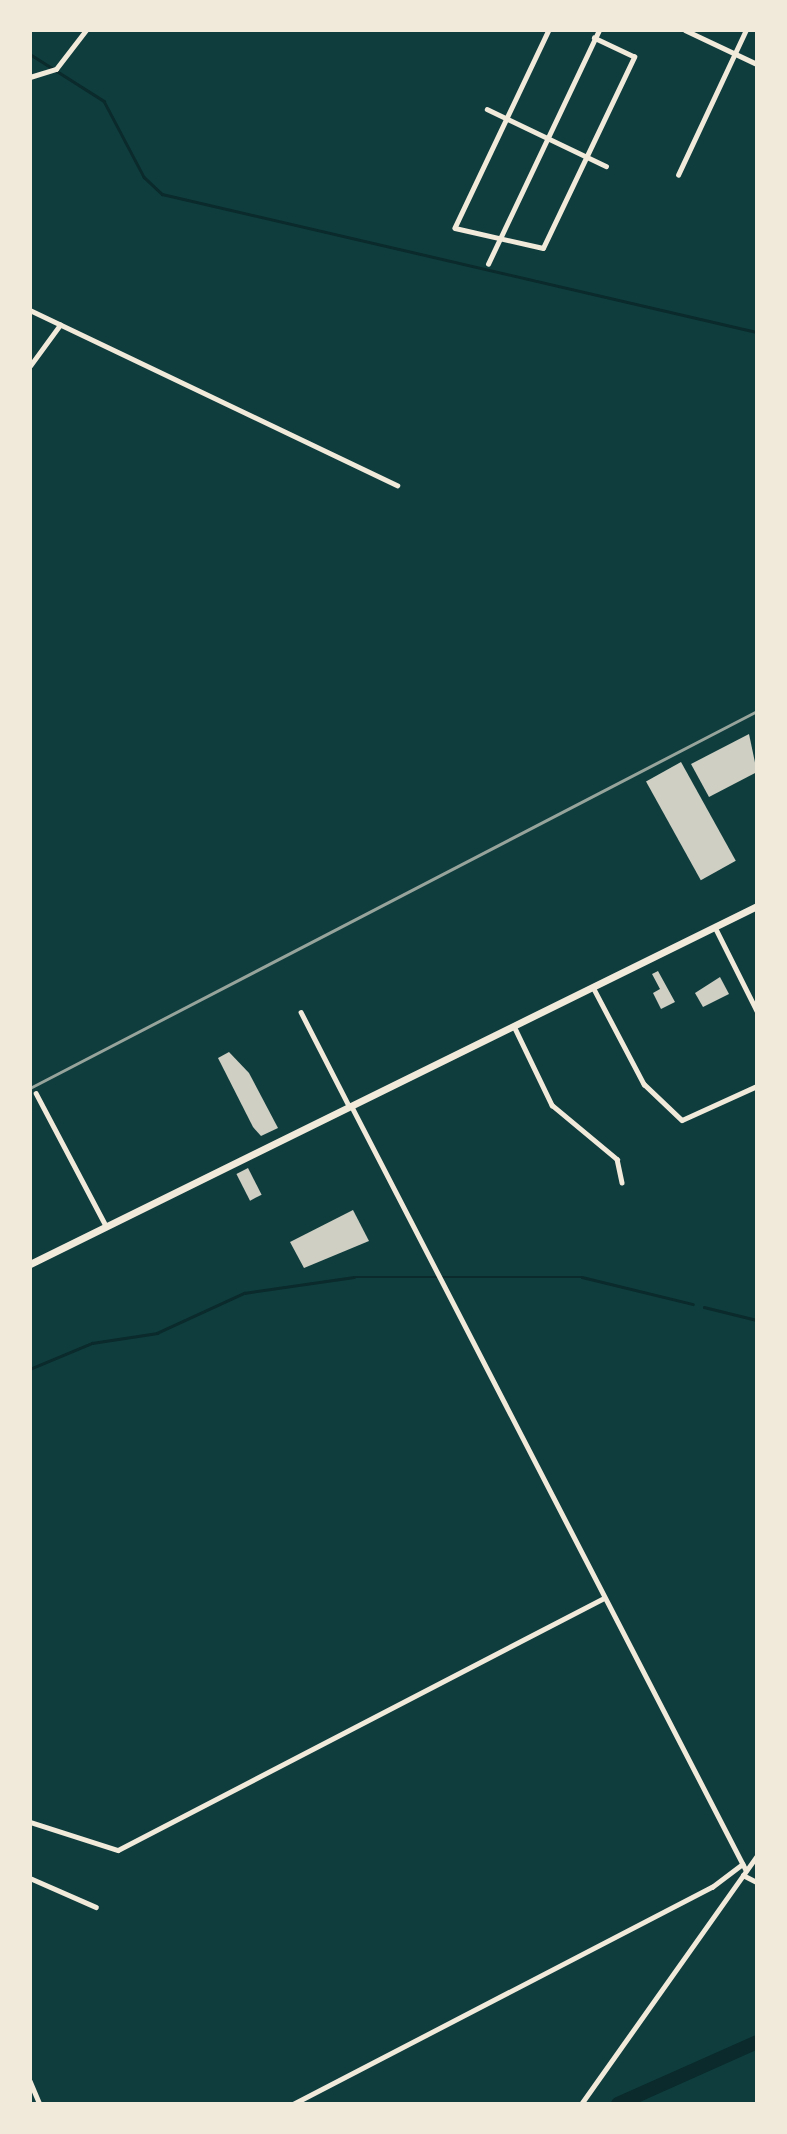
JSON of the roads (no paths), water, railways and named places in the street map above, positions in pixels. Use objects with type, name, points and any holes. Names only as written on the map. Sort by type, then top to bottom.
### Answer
[{"type":"highway","points":[[30,1264],[757,906]]},
{"type":"street","points":[[30,77],[55,69],[86,30]]},
{"type":"street","points":[[549,30],[455,228],[543,248],[634,57],[594,38]]},
{"type":"street","points":[[488,264],[599,30]]},
{"type":"street","points":[[685,30],[697,32],[757,64]]},
{"type":"street","points":[[678,176],[746,30]]},
{"type":"street","points":[[487,109],[606,166]]},
{"type":"street","points":[[30,310],[397,485]]},
{"type":"street","points":[[30,366],[60,325]]},
{"type":"street","points":[[715,927],[757,1011]]},
{"type":"street","points":[[593,987],[644,1084],[681,1120],[757,1086]]},
{"type":"street","points":[[301,1012],[745,1872],[757,1882]]},
{"type":"street","points":[[514,1026],[552,1105],[617,1159],[622,1182]]},
{"type":"street","points":[[36,1093],[106,1227]]},
{"type":"street","points":[[30,1822],[118,1850],[604,1598]]},
{"type":"street","points":[[581,2104],[757,1855]]},
{"type":"street","points":[[293,2104],[712,1887],[741,1864]]},
{"type":"street","points":[[30,1878],[96,1907]]},
{"type":"street","points":[[30,2081],[40,2104]]},
{"type":"waterway","points":[[30,54],[104,101],[144,177],[162,194],[757,332]]},
{"type":"waterway","points":[[30,1369],[92,1343],[157,1333],[244,1293],[354,1277],[582,1277],[693,1304]]},
{"type":"waterway","points":[[704,1307],[757,1320]]},
{"type":"waterway","points":[[618,2104],[757,2042]]},
{"type":"railway","points":[[30,1088],[757,711]]}]
